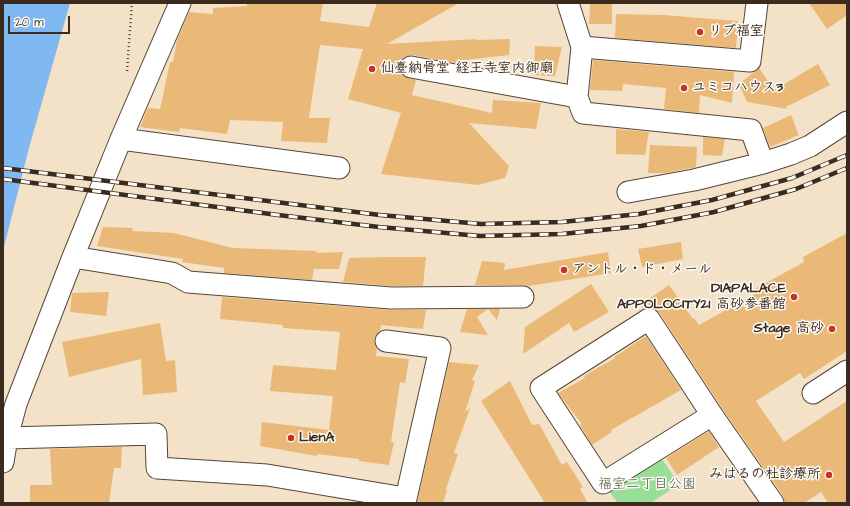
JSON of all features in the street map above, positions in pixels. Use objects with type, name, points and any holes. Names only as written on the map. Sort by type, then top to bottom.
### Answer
[{"type":"street","points":[[3,462],[7,438],[16,404],[121,139],[180,3]]},
{"type":"street","points":[[568,3],[582,47],[577,97],[584,112],[751,130],[763,162]]},
{"type":"street","points":[[582,47],[750,61],[757,3]]},
{"type":"street","points":[[411,67],[577,97]]},
{"type":"street","points":[[628,192],[694,180],[763,162],[810,146],[847,122]]},
{"type":"street","points":[[121,139],[339,168]]},
{"type":"street","points":[[73,257],[172,272],[188,282],[391,298],[523,298]]},
{"type":"street","points":[[712,415],[602,483],[541,388],[649,319],[712,415],[773,503]]},
{"type":"street","points":[[7,438],[156,434],[157,468],[267,475],[405,501],[440,348],[386,341]]},
{"type":"street","points":[[813,393],[847,372]]},
{"type":"green space","name":"福室二丁目公園","points":[[660,456],[679,484],[651,503],[618,503],[608,490]]},
{"type":"water","points":[[3,3],[70,3],[29,148],[3,251]]},
{"type":"building","points":[[323,3],[320,21],[369,27],[377,3],[459,3],[387,44],[477,39],[476,40],[510,39],[509,55],[456,61],[456,63],[413,55],[402,59],[399,65],[403,76],[416,80],[412,95],[492,113],[493,100],[541,103],[536,129],[469,123],[509,166],[505,178],[478,185],[381,174],[401,113],[348,99],[363,49],[320,45],[309,118],[330,118],[327,143],[281,141],[283,122],[230,120],[227,134],[180,128],[179,132],[140,127],[148,108],[160,109],[170,62],[173,62],[177,40],[189,12],[213,14],[213,8],[247,6],[247,4]]},
{"type":"building","points":[[590,3],[612,3],[612,24],[589,24]]},
{"type":"building","points":[[809,3],[847,3],[847,15],[827,29]]},
{"type":"building","name":"リブ福室","points":[[616,14],[663,15],[738,21],[736,48],[615,38]]},
{"type":"building","points":[[535,46],[562,47],[555,76],[534,75]]},
{"type":"building","points":[[593,60],[734,72],[732,103],[700,95],[699,113],[664,109],[666,88],[623,84],[622,91],[590,90]]},
{"type":"building","points":[[818,64],[830,85],[786,107],[787,109],[747,102],[739,84],[759,68],[774,90]]},
{"type":"building","points":[[791,115],[799,135],[770,147],[763,128]]},
{"type":"building","points":[[616,129],[649,132],[645,155],[616,154]]},
{"type":"building","points":[[703,137],[725,139],[722,156],[703,155]]},
{"type":"building","points":[[650,145],[697,147],[696,167],[667,173],[648,173]]},
{"type":"building","points":[[103,227],[133,228],[132,231],[174,233],[233,248],[317,251],[316,253],[343,252],[339,269],[314,269],[312,280],[224,273],[224,268],[182,262],[183,259],[97,246]]},
{"type":"building","points":[[847,233],[847,351],[804,379],[800,373],[756,401],[784,442],[847,401],[847,503],[828,503],[821,492],[804,503],[785,503],[783,496],[722,408],[659,312],[654,308],[647,308],[643,303],[669,285],[699,325],[755,294],[753,290],[804,262],[803,257]]},
{"type":"building","points":[[681,242],[683,259],[642,267],[638,249]]},
{"type":"building","name":"アントル・ド・メール","points":[[608,252],[611,273],[529,286],[475,285],[482,261],[505,263],[504,270]]},
{"type":"building","points":[[426,257],[423,286],[391,286],[343,282],[349,258]]},
{"type":"building","points":[[591,284],[609,312],[574,332],[569,323],[523,354],[525,327]]},
{"type":"building","points":[[109,292],[106,316],[70,312],[72,293]]},
{"type":"building","points":[[222,297],[390,310],[426,310],[423,329],[381,325],[380,331],[376,334],[374,339],[377,349],[376,356],[409,359],[405,383],[400,382],[391,442],[394,442],[389,465],[359,461],[359,459],[317,454],[317,456],[260,446],[262,422],[329,430],[333,396],[270,391],[273,365],[336,370],[340,332],[283,328],[283,325],[220,319]]},
{"type":"building","points":[[467,309],[488,309],[477,317],[488,335],[460,332]]},
{"type":"building","points":[[488,309],[500,309],[497,320]]},
{"type":"building","points":[[160,323],[166,361],[175,360],[177,392],[143,395],[141,359],[69,377],[62,342]]},
{"type":"building","points":[[646,336],[681,390],[611,430],[612,432],[592,445],[580,425],[582,424],[558,393],[585,378],[584,376],[615,358],[614,357]]},
{"type":"building","points":[[449,362],[479,365],[472,380],[475,381],[465,412],[470,408],[454,453],[458,454],[446,489],[443,503],[417,503]]},
{"type":"building","points":[[510,381],[532,425],[539,424],[562,465],[567,462],[583,487],[580,489],[588,503],[545,503],[481,401]]},
{"type":"building","points":[[709,431],[719,447],[677,475],[666,458]]},
{"type":"building","points":[[122,447],[121,468],[114,468],[109,503],[30,503],[30,485],[52,485],[50,449]]},
{"type":"railway","points":[[3,168],[380,215],[481,224],[562,222],[639,214],[712,200],[792,178],[847,155]]},
{"type":"railway","points":[[3,179],[278,215],[379,227],[480,236],[562,234],[641,226],[714,212],[796,189],[847,168]]},
{"type":"place","name":"リブ福室","points":[[700,32]]},
{"type":"place","name":"仙臺納骨堂 経王寺室内御廟","points":[[372,69]]},
{"type":"place","name":"ユミコハウス3","points":[[684,88]]},
{"type":"place","name":"アントル・ド・メール","points":[[564,270]]},
{"type":"place","name":"DIAPALACE APPOLOCITY21 高砂参番館","points":[[794,297]]},
{"type":"place","name":"Stage 高砂","points":[[832,329]]},
{"type":"place","name":"LienA","points":[[291,438]]},
{"type":"place","name":"みはるの杜診療所","points":[[829,475]]}]
